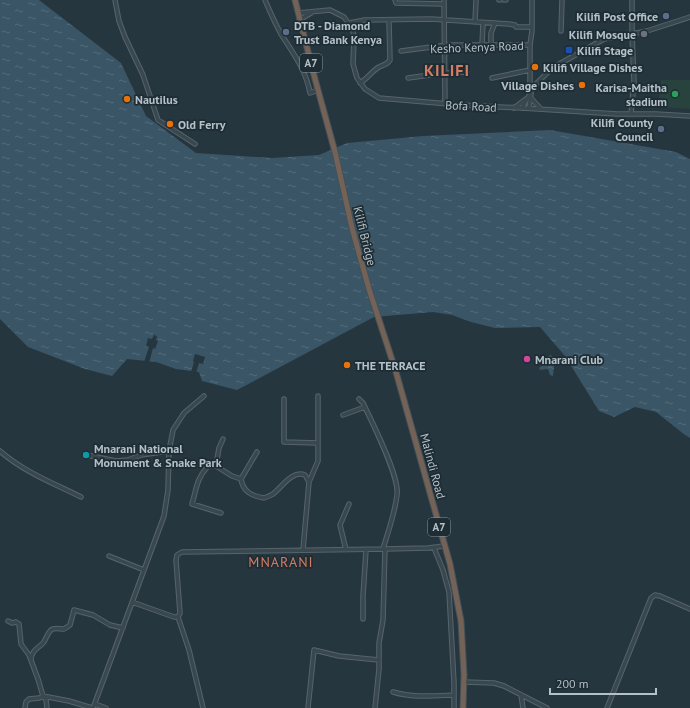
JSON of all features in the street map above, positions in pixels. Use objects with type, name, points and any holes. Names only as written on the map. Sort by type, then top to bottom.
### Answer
[{"type":"highway","name":"A7","points":[[295,0],[318,90]]},
{"type":"highway","name":"Kilifi Bridge","points":[[318,90],[336,152],[352,228],[369,289],[389,349]]},
{"type":"highway","name":"Malindi Road","points":[[389,349],[411,422],[450,564],[462,621],[464,682],[463,708]]},
{"type":"street","points":[[115,0],[119,21],[143,75],[158,120],[195,144]]},
{"type":"street","points":[[265,0],[280,32],[304,73],[310,93],[318,90]]},
{"type":"street","points":[[395,0],[396,3],[404,4],[444,2],[445,104]]},
{"type":"street","points":[[475,22],[476,0]]},
{"type":"street","points":[[529,108],[532,0]]},
{"type":"street","points":[[561,31],[562,0]]},
{"type":"street","points":[[631,114],[634,81],[632,0]]},
{"type":"street","points":[[298,13],[324,10],[336,12],[344,17],[349,23],[354,34],[354,69],[360,84],[377,68],[389,62],[391,58],[388,21]]},
{"type":"street","points":[[299,20],[314,12]]},
{"type":"street","points":[[522,108],[530,94],[546,74],[554,67],[604,39],[653,29],[690,17]]},
{"type":"street","points":[[349,23],[365,20],[443,20],[514,24],[516,27],[532,27]]},
{"type":"street","points":[[482,45],[483,22]]},
{"type":"street","points":[[491,45],[491,33],[495,23]]},
{"type":"street","name":"Kesho Kenya Road","points":[[401,50],[447,45],[530,45]]},
{"type":"street","points":[[492,78],[530,70]]},
{"type":"street","points":[[408,78],[466,72]]},
{"type":"street","name":"Bofa Road","points":[[360,84],[365,89],[380,98],[445,104],[690,116]]},
{"type":"street","points":[[514,108],[530,94]]},
{"type":"street","points":[[530,94],[541,109]]},
{"type":"street","points":[[93,707],[164,516],[168,490],[169,451],[171,437],[177,423],[190,407],[204,396]]},
{"type":"street","points":[[303,550],[310,482],[318,461],[318,396]]},
{"type":"street","points":[[284,399],[284,442],[318,443]]},
{"type":"street","points":[[359,399],[365,407],[379,436],[395,478],[397,494],[384,549],[383,620],[375,708]]},
{"type":"street","points":[[343,415],[365,407]]},
{"type":"street","points":[[216,466],[219,448],[223,439]]},
{"type":"street","points":[[0,451],[11,461],[30,473],[81,497]]},
{"type":"street","points":[[87,455],[116,461],[128,460],[141,455],[169,451]]},
{"type":"street","points":[[241,479],[257,452]]},
{"type":"street","points":[[221,513],[192,504],[196,485],[201,474],[208,466],[216,466],[232,476],[241,479]]},
{"type":"street","points":[[241,479],[249,494],[264,498],[272,494],[298,474],[305,476],[310,482]]},
{"type":"street","points":[[346,550],[340,525],[350,504]]},
{"type":"street","points":[[203,708],[187,643],[178,616],[180,613],[176,560],[178,553],[186,551],[366,550],[434,548],[444,546]]},
{"type":"street","points":[[434,548],[443,570],[449,592],[454,708]]},
{"type":"street","points":[[362,619],[366,550]]},
{"type":"street","points":[[109,556],[144,570]]},
{"type":"street","points":[[607,708],[652,598],[655,595],[660,596],[690,608]]},
{"type":"street","points":[[132,602],[170,616],[178,616]]},
{"type":"street","points":[[31,660],[35,648],[43,643],[51,630],[64,629],[70,625],[74,610],[93,615],[110,625],[123,628]]},
{"type":"street","points":[[8,621],[19,624],[21,644],[31,660],[46,700],[47,708]]},
{"type":"street","points":[[308,708],[314,650],[339,656],[379,660]]},
{"type":"street","points":[[464,682],[494,683],[504,686],[546,708]]},
{"type":"street","points":[[393,692],[404,695],[427,697],[454,695]]},
{"type":"street","points":[[521,695],[523,708]]},
{"type":"street","points":[[25,708],[26,702],[29,699],[44,696],[93,707],[106,708]]},
{"type":"green space","name":"Karisa-Maitha stadium","points":[[661,80],[690,80],[690,109],[658,107]]},
{"type":"water","points":[[0,0],[39,0],[121,63],[146,116],[196,153],[272,158],[319,155],[347,143],[423,136],[550,130],[676,152],[690,159],[690,438],[656,412],[635,407],[614,417],[599,411],[565,356],[540,327],[495,328],[471,322],[452,315],[433,312],[374,317],[237,390],[202,381],[199,372],[176,369],[156,362],[127,359],[112,376],[85,369],[28,347],[0,319]]},
{"type":"water","points":[[550,355],[555,358],[556,362],[553,376],[550,375],[548,369],[540,370],[539,368]]},
{"type":"pier","points":[[154,335],[157,336],[156,340],[158,341],[155,349],[153,348],[149,363],[144,362],[149,347],[146,346],[148,338],[152,339]]},
{"type":"pier","points":[[195,354],[205,357],[203,364],[199,363],[196,373],[191,372]]},
{"type":"place","name":"Kilifi Post Office","points":[[666,16]]},
{"type":"place","name":"DTB - Diamond Trust Bank Kenya","points":[[286,32]]},
{"type":"place","name":"Kilifi Mosque","points":[[644,34]]},
{"type":"place","name":"Kilifi Stage","points":[[569,50]]},
{"type":"place","name":"Kilifi Village Dishes","points":[[535,67]]},
{"type":"place","name":"Village Dishes","points":[[582,85]]},
{"type":"place","name":"Karisa-Maitha stadium","points":[[675,94]]},
{"type":"place","name":"Nautilus","points":[[127,99]]},
{"type":"place","name":"Old Ferry","points":[[170,124]]},
{"type":"place","name":"Kilifi County Council","points":[[661,129]]},
{"type":"place","name":"Mnarani Club","points":[[527,359]]},
{"type":"place","name":"THE TERRACE","points":[[347,365]]},
{"type":"place","name":"Mnarani National Monument & Snake Park","points":[[86,455]]},
{"type":"district","name":"KILIFI","points":[[447,70]]},
{"type":"district","name":"MNARANI","points":[[281,562]]}]
